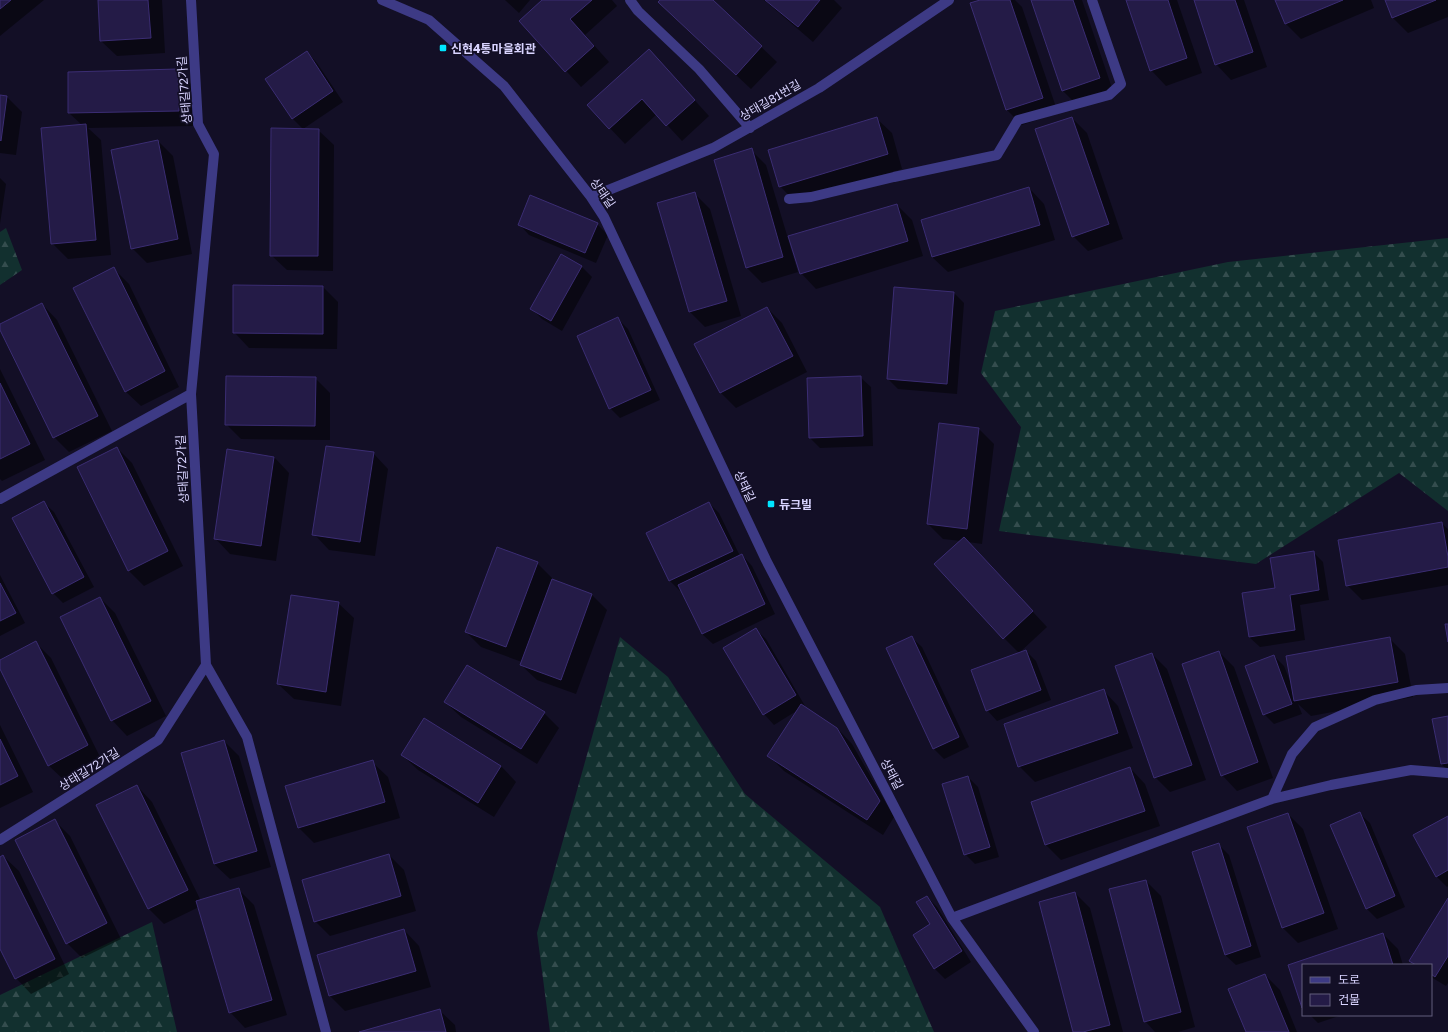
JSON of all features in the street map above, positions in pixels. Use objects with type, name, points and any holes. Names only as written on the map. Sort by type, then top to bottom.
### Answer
[{"type":"street","name":"상태길72가길","points":[[0,840],[158,740],[206,665],[191,394],[214,154],[198,124],[191,0]]},
{"type":"street","name":"상태길","points":[[382,0],[429,20],[504,86],[591,197],[604,217],[766,560],[952,918],[1034,1032]]},
{"type":"street","points":[[630,0],[638,11],[699,69],[750,128]]},
{"type":"street","name":"상태길81번길","points":[[591,197],[714,148],[819,88],[949,0]]},
{"type":"street","points":[[789,199],[811,197],[894,177],[997,155],[1018,120],[1109,95],[1121,84],[1092,0]]},
{"type":"street","points":[[0,499],[191,394]]},
{"type":"street","points":[[206,665],[247,737],[326,1032]]},
{"type":"street","points":[[1272,799],[1292,754],[1315,727],[1375,700],[1416,690],[1448,688]]},
{"type":"street","points":[[952,918],[1272,799],[1331,785],[1411,770],[1448,773]]},
{"type":"green space","points":[[6,228],[22,270],[0,285],[0,232]]},
{"type":"green space","points":[[1448,238],[1448,511],[1399,473],[1256,564],[999,531],[1021,427],[981,373],[995,311],[1228,262]]},
{"type":"green space","points":[[620,637],[668,677],[745,794],[880,907],[934,1032],[550,1032],[537,933]]},
{"type":"green space","points":[[152,922],[177,1032],[0,1032],[0,995]]},
{"type":"building","points":[[0,0],[11,0],[0,9]]},
{"type":"building","points":[[98,0],[148,0],[151,38],[100,41]]},
{"type":"building","points":[[542,0],[592,0],[570,19],[594,46],[565,72],[519,21]]},
{"type":"building","points":[[660,0],[713,0],[762,46],[736,75],[658,2]]},
{"type":"building","points":[[765,0],[820,0],[798,27]]},
{"type":"building","points":[[980,0],[1010,0],[1043,98],[1006,110],[970,3]]},
{"type":"building","points":[[1031,0],[1073,0],[1100,78],[1062,91]]},
{"type":"building","points":[[1126,0],[1168,0],[1187,58],[1150,71]]},
{"type":"building","points":[[1194,0],[1235,0],[1253,52],[1215,65]]},
{"type":"building","points":[[1275,0],[1343,0],[1285,24]]},
{"type":"building","points":[[1385,0],[1436,0],[1392,18]]},
{"type":"building","points":[[649,49],[695,100],[666,126],[642,99],[609,129],[587,105]]},
{"type":"building","points":[[307,51],[333,91],[292,119],[265,79]]},
{"type":"building","points":[[178,69],[179,111],[68,113],[68,72]]},
{"type":"building","points":[[0,95],[7,96],[1,141],[0,140]]},
{"type":"building","points":[[877,117],[888,154],[779,187],[768,150]]},
{"type":"building","points":[[1072,117],[1109,224],[1072,237],[1035,129]]},
{"type":"building","points":[[86,124],[96,240],[51,244],[41,128]]},
{"type":"building","points":[[271,128],[319,129],[318,256],[270,256]]},
{"type":"building","points":[[158,140],[178,239],[131,249],[111,150]]},
{"type":"building","points":[[752,148],[783,257],[746,268],[714,160]]},
{"type":"building","points":[[1029,187],[1040,225],[932,257],[921,220]]},
{"type":"building","points":[[695,192],[727,301],[689,312],[657,203]]},
{"type":"building","points":[[530,195],[598,223],[585,253],[518,225]]},
{"type":"building","points":[[897,204],[908,241],[800,274],[788,236]]},
{"type":"building","points":[[561,254],[582,266],[551,321],[530,309]]},
{"type":"building","points":[[114,267],[165,371],[125,392],[73,288]]},
{"type":"building","points":[[233,285],[323,286],[323,334],[233,333]]},
{"type":"building","points":[[894,287],[954,292],[947,384],[887,379]]},
{"type":"building","points":[[42,303],[98,416],[53,438],[0,330],[0,324]]},
{"type":"building","points":[[767,307],[793,356],[720,393],[694,344]]},
{"type":"building","points":[[618,317],[651,390],[609,409],[577,336]]},
{"type":"building","points":[[226,376],[316,377],[315,426],[225,425]]},
{"type":"building","points":[[861,376],[863,436],[809,438],[807,378]]},
{"type":"building","points":[[0,383],[30,444],[0,459]]},
{"type":"building","points":[[939,423],[979,428],[967,529],[927,524]]},
{"type":"building","points":[[326,446],[374,452],[360,542],[312,535]]},
{"type":"building","points":[[117,447],[168,551],[128,571],[77,467]]},
{"type":"building","points":[[227,449],[274,457],[261,546],[214,539]]},
{"type":"building","points":[[44,501],[84,577],[52,594],[12,518]]},
{"type":"building","points":[[709,502],[733,551],[669,581],[646,533]]},
{"type":"building","points":[[1442,522],[1448,557],[1448,567],[1346,586],[1338,540]]},
{"type":"building","points":[[964,537],[1033,611],[1003,639],[934,564]]},
{"type":"building","points":[[497,547],[538,562],[506,647],[465,632]]},
{"type":"building","points":[[1314,551],[1319,590],[1290,595],[1295,630],[1249,637],[1242,593],[1275,588],[1270,558]]},
{"type":"building","points":[[742,554],[765,604],[702,634],[678,585]]},
{"type":"building","points":[[552,579],[592,594],[561,680],[520,665]]},
{"type":"building","points":[[0,583],[16,613],[0,621]]},
{"type":"building","points":[[291,595],[339,602],[326,692],[277,684]]},
{"type":"building","points":[[100,597],[151,701],[111,721],[60,617]]},
{"type":"building","points":[[1445,624],[1448,624],[1448,642]]},
{"type":"building","points":[[756,628],[796,695],[763,715],[723,648]]},
{"type":"building","points":[[912,636],[959,737],[933,749],[886,648]]},
{"type":"building","points":[[1390,637],[1398,682],[1294,701],[1286,656]]},
{"type":"building","points":[[36,641],[88,745],[48,766],[0,669],[0,660]]},
{"type":"building","points":[[1026,650],[1041,690],[986,711],[971,670]]},
{"type":"building","points":[[1219,651],[1258,762],[1221,776],[1182,664]]},
{"type":"building","points":[[1152,653],[1192,765],[1154,778],[1115,666]]},
{"type":"building","points":[[1274,655],[1292,704],[1263,715],[1245,666]]},
{"type":"building","points":[[467,665],[545,712],[521,749],[444,702]]},
{"type":"building","points":[[1104,689],[1118,733],[1018,767],[1004,724]]},
{"type":"building","points":[[801,704],[837,728],[880,801],[867,820],[767,756]]},
{"type":"building","points":[[1448,716],[1448,763],[1441,764],[1432,719]]},
{"type":"building","points":[[424,718],[501,766],[478,803],[401,755]]},
{"type":"building","points":[[0,739],[18,776],[0,785]]},
{"type":"building","points":[[224,740],[257,851],[214,864],[181,753]]},
{"type":"building","points":[[373,760],[385,802],[298,828],[285,786]]},
{"type":"building","points":[[1130,767],[1145,811],[1045,845],[1031,802]]},
{"type":"building","points":[[968,776],[990,847],[964,855],[942,784]]},
{"type":"building","points":[[137,785],[188,890],[148,909],[96,805]]},
{"type":"building","points":[[1360,812],[1395,896],[1366,909],[1330,825]]},
{"type":"building","points":[[1288,813],[1324,913],[1282,928],[1247,827]]},
{"type":"building","points":[[1448,816],[1448,870],[1436,877],[1413,835]]},
{"type":"building","points":[[55,819],[107,923],[66,944],[15,840]]},
{"type":"building","points":[[1219,843],[1251,946],[1225,955],[1192,852]]},
{"type":"building","points":[[389,854],[401,896],[314,922],[302,880]]},
{"type":"building","points":[[3,855],[55,959],[15,979],[0,949],[0,857]]},
{"type":"building","points":[[1146,880],[1181,1012],[1144,1022],[1109,889]]},
{"type":"building","points":[[239,888],[272,1000],[229,1013],[196,901]]},
{"type":"building","points":[[1075,892],[1110,1025],[1083,1032],[1073,1032],[1039,902]]},
{"type":"building","points":[[927,896],[962,951],[934,969],[913,935],[930,924],[916,902]]},
{"type":"building","points":[[1448,898],[1448,956],[1435,977],[1432,975],[1432,964],[1414,964],[1409,961]]},
{"type":"building","points":[[404,929],[416,971],[329,996],[317,955]]},
{"type":"building","points":[[1383,933],[1393,964],[1302,964],[1302,1008],[1288,965]]},
{"type":"building","points":[[1265,974],[1289,1032],[1246,1032],[1228,989]]},
{"type":"building","points":[[440,1009],[446,1032],[359,1032]]},
{"type":"place","name":"신현4통마을회관","points":[[443,48]]},
{"type":"place","name":"듀크빌","points":[[771,504]]}]
